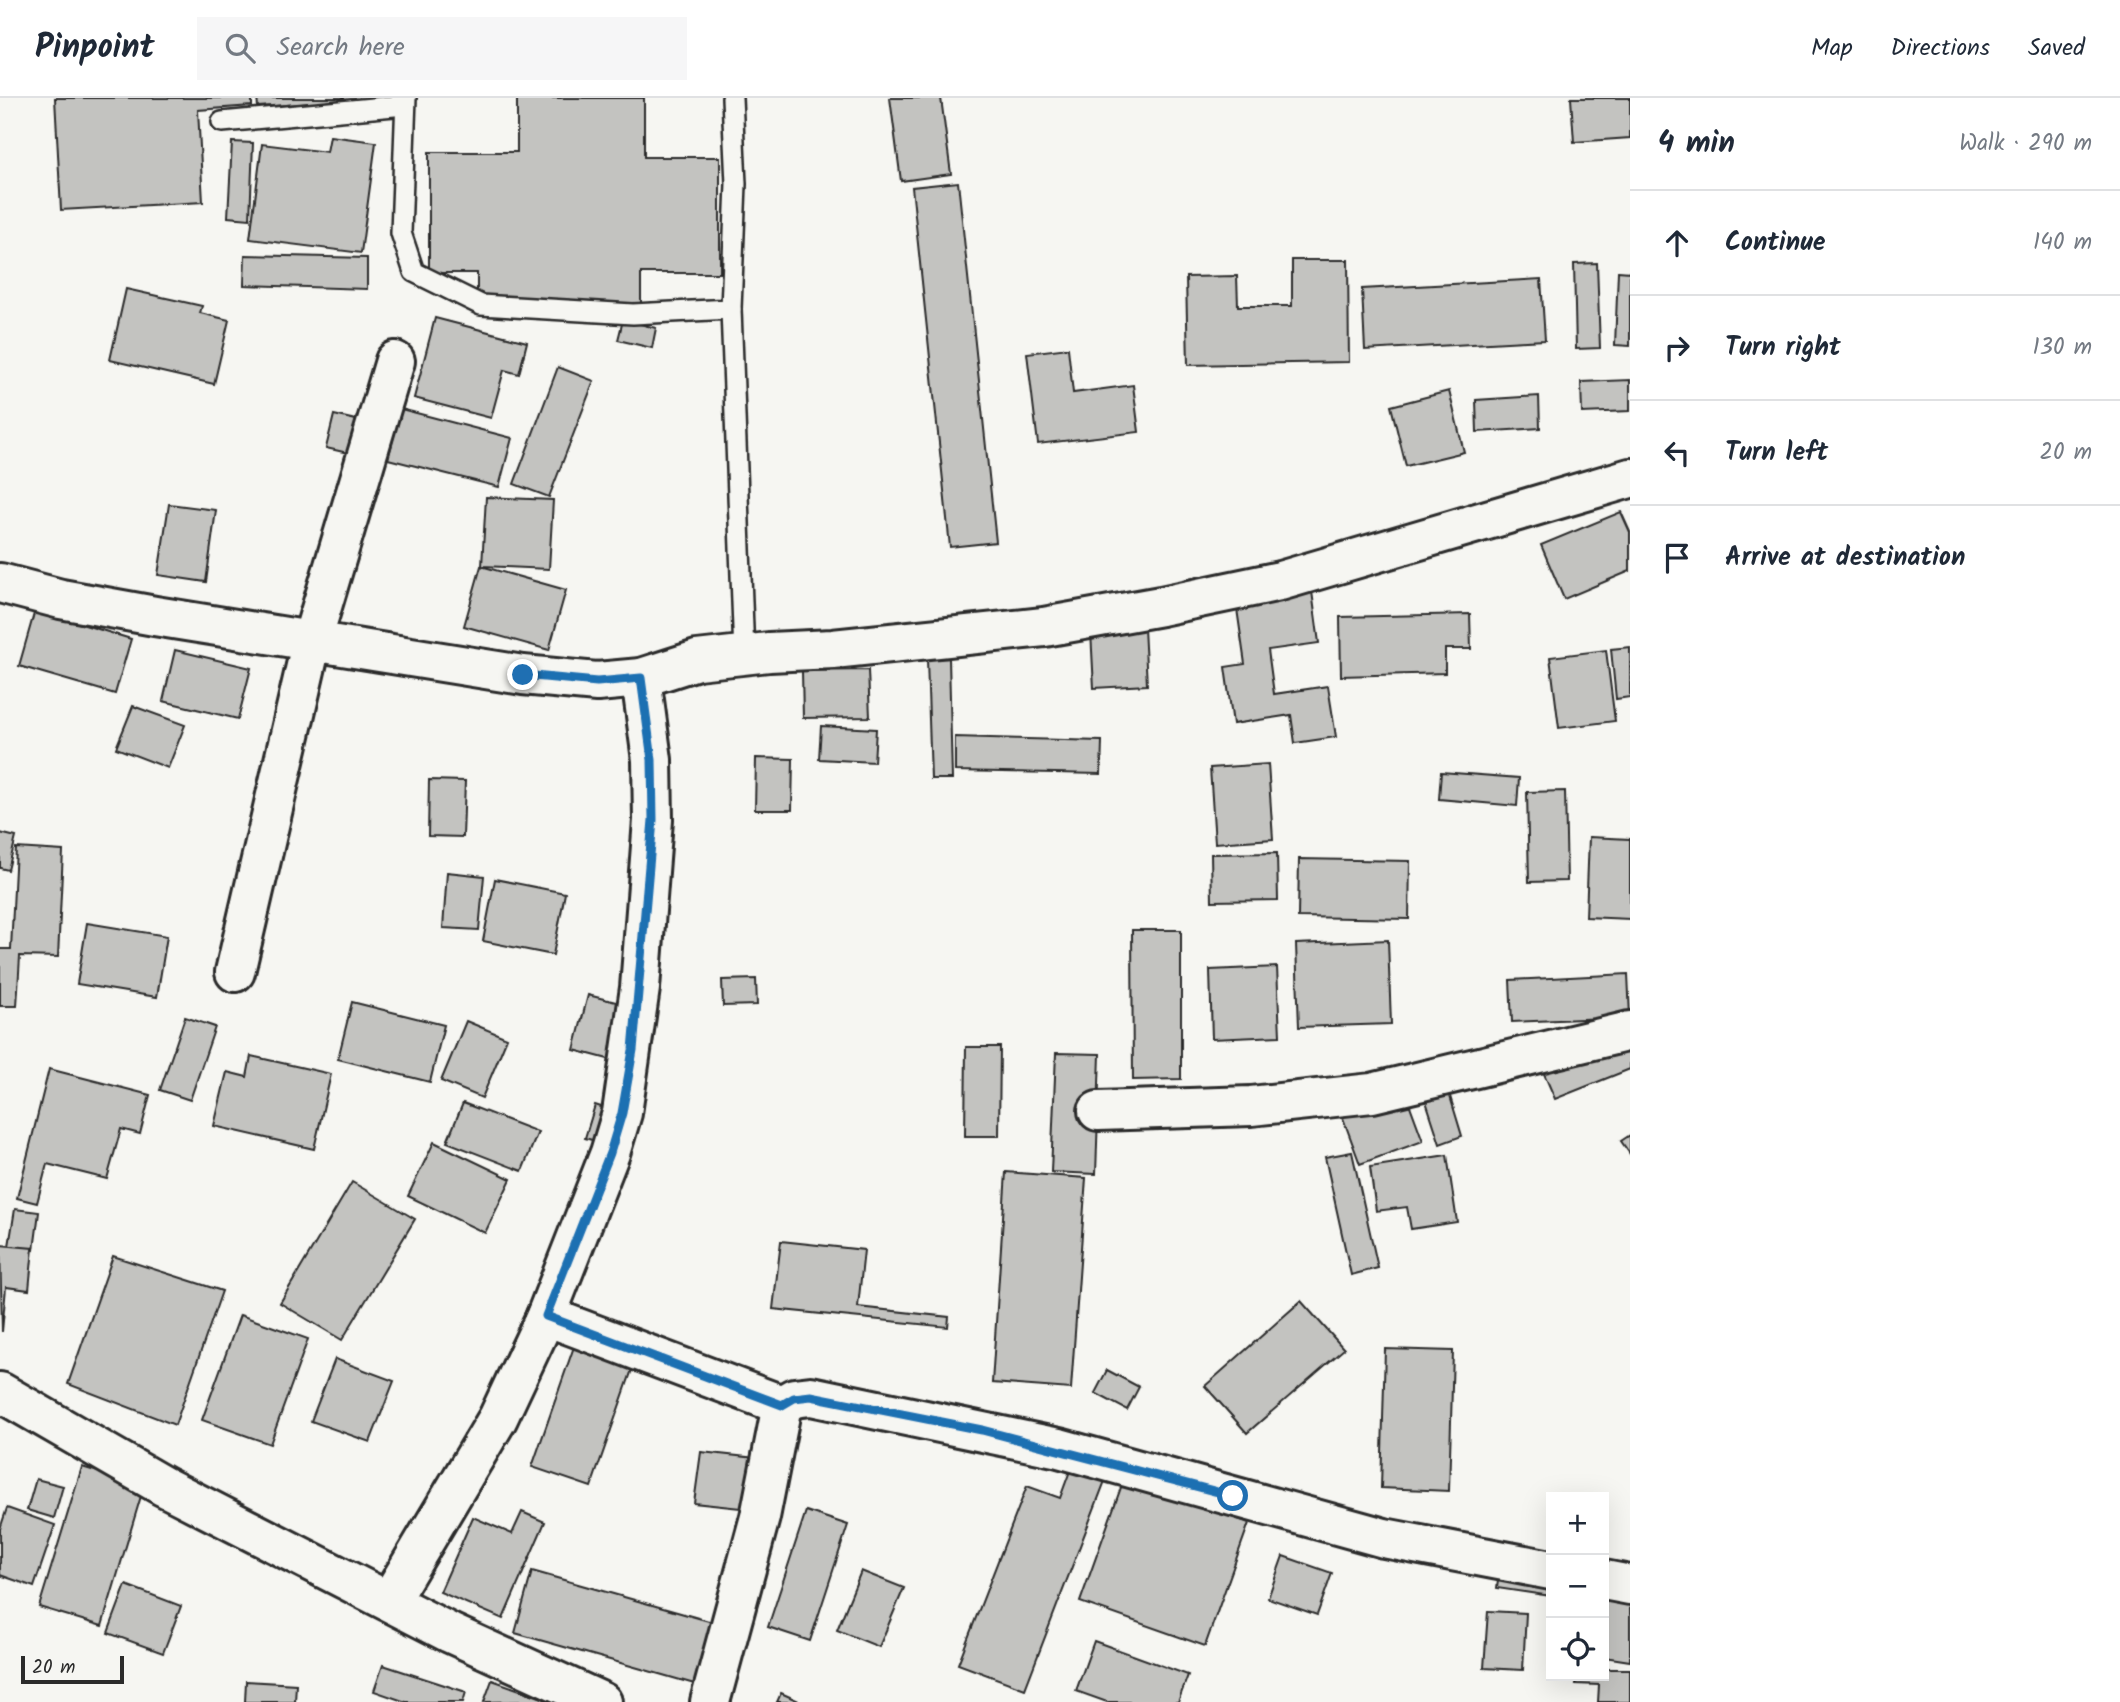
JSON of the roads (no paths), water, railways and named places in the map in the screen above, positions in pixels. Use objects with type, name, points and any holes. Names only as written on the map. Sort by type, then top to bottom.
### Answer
[{"type":"street","points":[[235,972],[312,640],[395,361]]},
{"type":"street","points":[[0,583],[61,599],[155,616],[523,675],[597,682],[641,678],[697,660],[1019,630],[1161,606],[1280,581],[1630,478]]},
{"type":"street","points":[[389,1601],[492,1430],[546,1316],[610,1153],[622,1113],[633,1050],[653,820],[652,760],[641,678]]},
{"type":"street","points":[[1098,1111],[1251,1106],[1358,1095],[1468,1072],[1630,1031]]},
{"type":"street","points":[[546,1316],[782,1405]]},
{"type":"street","points":[[0,1392],[163,1486],[531,1672],[602,1702]]},
{"type":"street","points":[[710,1702],[760,1517],[782,1405],[794,1398],[811,1396],[982,1430],[1384,1538],[1546,1569]]},
{"type":"street","points":[[1609,1581],[1630,1585]]},
{"type":"lane","points":[[732,98],[736,184],[731,309],[744,655]]},
{"type":"lane","points":[[222,122],[405,102],[401,233],[414,272],[481,305],[633,314],[731,309]]}]
